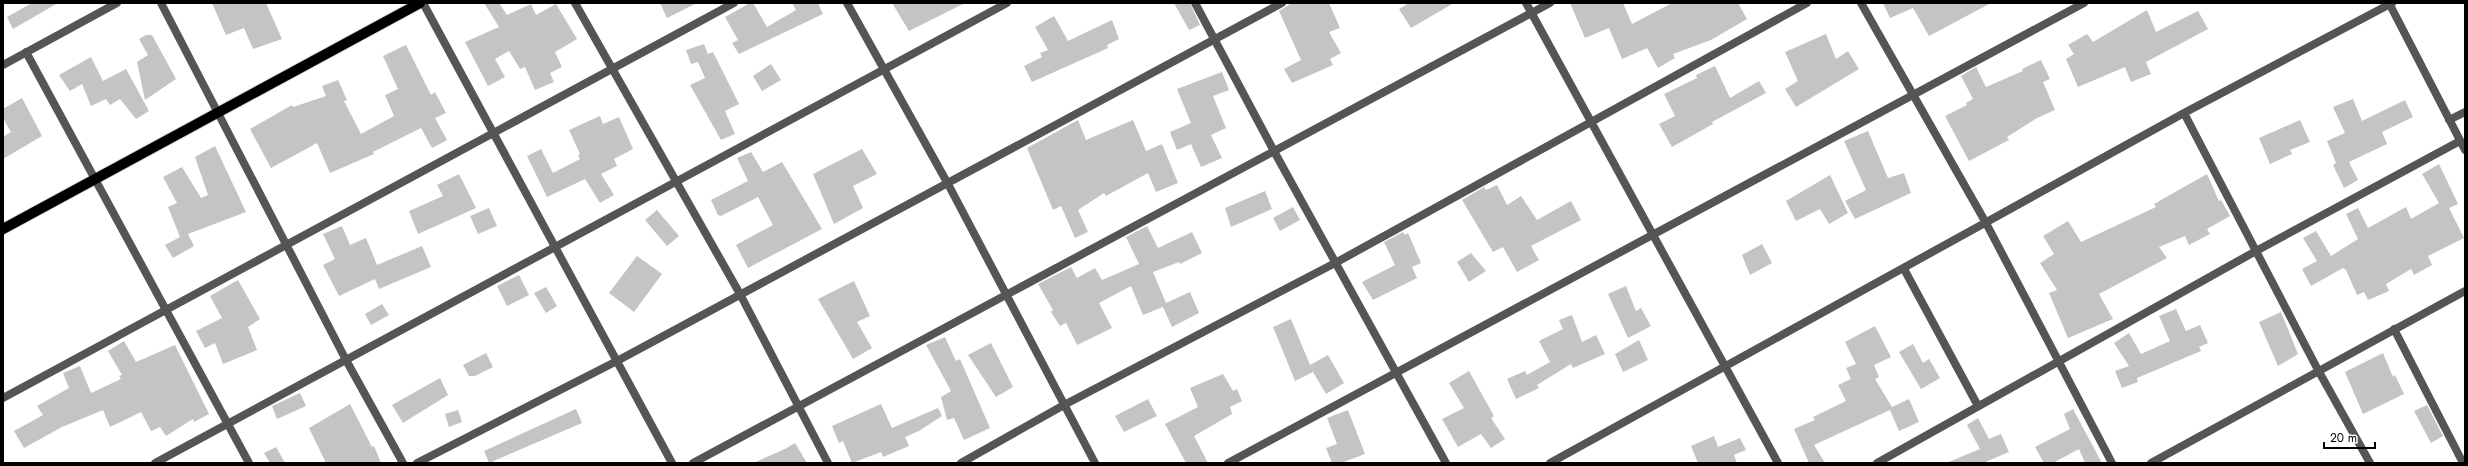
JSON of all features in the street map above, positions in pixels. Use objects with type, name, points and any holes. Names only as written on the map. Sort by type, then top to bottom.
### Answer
[{"type":"main road","points":[[3,229],[420,3]]},
{"type":"street","points":[[3,65],[117,3]]},
{"type":"street","points":[[161,3],[288,244],[346,360],[403,463]]},
{"type":"street","points":[[423,3],[672,463]]},
{"type":"street","points":[[575,3],[678,182],[740,294],[828,463]]},
{"type":"street","points":[[3,398],[612,67],[734,3]]},
{"type":"street","points":[[847,3],[948,184],[1095,463]]},
{"type":"street","points":[[155,463],[884,71],[1007,3]]},
{"type":"street","points":[[1195,3],[1274,153],[1337,262],[1446,463]]},
{"type":"street","points":[[417,463],[617,361],[1282,3]]},
{"type":"street","points":[[1526,3],[1592,122],[1652,236],[1725,365],[1778,463]]},
{"type":"street","points":[[693,463],[1006,294],[1274,153],[1550,3]]},
{"type":"street","points":[[961,463],[1064,405],[1337,262],[1807,3]]},
{"type":"street","points":[[1861,3],[1912,96],[1986,223],[2112,463]]},
{"type":"street","points":[[1228,463],[1398,374],[2084,3]]},
{"type":"street","points":[[1550,463],[1725,365],[1904,269],[2184,113],[2390,3],[2465,150]]},
{"type":"street","points":[[26,52],[96,179],[248,463]]},
{"type":"street","points":[[2449,120],[2465,112]]},
{"type":"street","points":[[2184,113],[2318,370],[2370,463]]},
{"type":"street","points":[[1877,463],[2256,251],[2460,141]]},
{"type":"street","points":[[1904,269],[1978,406]]},
{"type":"street","points":[[2151,463],[2318,370],[2465,291]]},
{"type":"street","points":[[2394,329],[2463,463]]},
{"type":"building","points":[[32,3],[58,3],[13,29],[7,17]]},
{"type":"building","points":[[212,3],[266,3],[282,39],[253,49],[244,28],[226,35]]},
{"type":"building","points":[[484,3],[499,3],[507,15],[531,4],[536,15],[556,4],[577,39],[555,52],[562,67],[550,73],[554,82],[535,90],[525,67],[520,69],[509,51],[495,59],[505,77],[488,86],[465,42],[499,27]]},
{"type":"building","points":[[660,3],[697,3],[667,18]]},
{"type":"building","points":[[750,3],[753,3],[767,27],[796,10],[792,3],[818,3],[823,14],[739,54],[732,43],[738,40],[725,17]]},
{"type":"building","points":[[892,3],[965,3],[909,31]]},
{"type":"building","points":[[1174,3],[1190,3],[1200,25],[1189,30]]},
{"type":"building","points":[[1292,3],[1329,3],[1340,28],[1329,32],[1341,53],[1330,59],[1333,65],[1292,83],[1284,69],[1301,60],[1279,11]]},
{"type":"building","points":[[1409,3],[1454,3],[1411,28],[1399,9]]},
{"type":"building","points":[[1570,3],[1623,3],[1632,24],[1672,3],[1738,3],[1747,19],[1711,40],[1673,54],[1675,58],[1658,68],[1647,48],[1622,59],[1609,28],[1585,38]]},
{"type":"building","points":[[1883,3],[1991,3],[1929,36],[1913,8],[1890,18]]},
{"type":"building","points":[[2147,10],[2156,32],[2198,11],[2208,29],[2146,62],[2151,74],[2131,82],[2125,67],[2078,87],[2066,59],[2074,54],[2068,45],[2087,34],[2093,42]]},
{"type":"building","points":[[1054,16],[1068,41],[1112,20],[1119,39],[1107,45],[1108,48],[1032,82],[1024,66],[1042,57],[1040,53],[1048,50],[1035,27]]},
{"type":"building","points":[[1826,34],[1836,59],[1848,51],[1859,69],[1796,107],[1785,89],[1798,81],[1785,52]]},
{"type":"building","points":[[146,35],[152,35],[176,79],[145,100],[137,62],[148,55],[139,39]]},
{"type":"building","points":[[704,44],[708,54],[713,52],[739,104],[725,111],[735,134],[721,140],[690,85],[705,78],[698,62],[691,64],[686,50]]},
{"type":"building","points":[[406,45],[431,95],[435,92],[446,113],[435,118],[447,140],[432,148],[421,128],[373,152],[374,154],[330,173],[317,143],[271,168],[250,129],[292,105],[293,107],[326,96],[322,86],[338,80],[347,100],[344,101],[361,134],[394,116],[385,95],[398,89],[383,56]]},
{"type":"building","points":[[91,57],[103,81],[126,69],[149,111],[136,119],[120,99],[110,105],[106,99],[91,106],[82,84],[70,91],[59,75]]},
{"type":"building","points":[[2041,60],[2050,79],[2043,82],[2055,110],[2037,118],[2007,137],[2009,140],[1969,161],[1945,116],[1967,105],[1966,103],[1973,99],[1961,76],[1976,67],[1986,87],[2023,71],[2022,69]]},
{"type":"building","points":[[771,64],[781,80],[762,91],[753,76]]},
{"type":"building","points":[[1715,66],[1730,98],[1759,81],[1766,93],[1712,122],[1713,124],[1672,147],[1659,124],[1675,116],[1664,94],[1697,78],[1696,75]]},
{"type":"building","points":[[1222,72],[1229,90],[1213,96],[1226,128],[1211,135],[1222,158],[1201,167],[1191,144],[1177,150],[1170,132],[1191,123],[1177,89]]},
{"type":"building","points":[[22,98],[42,136],[3,159],[3,137],[11,132],[3,118],[3,109]]},
{"type":"building","points":[[2353,99],[2362,121],[2405,100],[2413,117],[2382,132],[2387,144],[2349,162],[2358,180],[2344,188],[2333,165],[2336,163],[2327,141],[2345,133],[2333,107]]},
{"type":"building","points":[[600,116],[603,124],[619,117],[633,149],[614,159],[617,166],[601,174],[614,195],[600,203],[585,179],[547,197],[527,156],[541,149],[553,173],[580,159],[578,155],[580,154],[569,130]]},
{"type":"building","points":[[1078,120],[1086,140],[1133,120],[1146,151],[1162,144],[1178,183],[1156,192],[1148,173],[1106,196],[1104,193],[1078,210],[1088,232],[1075,238],[1061,206],[1053,210],[1027,148]]},
{"type":"building","points":[[2300,120],[2310,142],[2290,150],[2292,154],[2270,164],[2259,138]]},
{"type":"building","points":[[1868,131],[1888,178],[1904,173],[1911,193],[1855,219],[1845,201],[1866,190],[1844,141]]},
{"type":"building","points":[[215,146],[246,212],[188,234],[194,246],[173,258],[165,245],[180,237],[168,207],[177,203],[163,177],[182,167],[201,198],[208,195],[195,157]]},
{"type":"building","points":[[862,149],[877,174],[853,186],[863,208],[834,224],[813,174]]},
{"type":"building","points":[[751,152],[763,172],[782,162],[822,229],[748,268],[736,245],[773,225],[758,197],[721,216],[718,215],[711,200],[748,181],[737,158]]},
{"type":"building","points":[[2439,164],[2458,204],[2449,208],[2464,238],[2428,256],[2432,265],[2414,275],[2411,269],[2386,284],[2389,291],[2368,300],[2364,292],[2357,295],[2346,270],[2343,268],[2311,286],[2302,269],[2317,261],[2303,238],[2316,231],[2331,256],[2358,239],[2346,214],[2358,208],[2368,228],[2406,207],[2411,219],[2439,203],[2422,174]]},
{"type":"building","points":[[459,174],[476,208],[418,234],[409,211],[443,196],[437,185]]},
{"type":"building","points":[[2207,174],[2219,201],[2221,200],[2230,216],[2207,229],[2210,234],[2189,245],[2185,236],[2159,247],[2167,258],[2099,294],[2113,319],[2068,338],[2049,293],[2057,290],[2040,263],[2054,254],[2043,236],[2068,221],[2081,242],[2156,207],[2154,204]]},
{"type":"building","points":[[1830,175],[1848,213],[1829,224],[1820,209],[1796,221],[1786,201]]},
{"type":"building","points":[[1497,185],[1507,205],[1521,196],[1537,220],[1571,201],[1581,220],[1531,246],[1539,260],[1517,272],[1503,247],[1493,252],[1462,200],[1484,187],[1486,190]]},
{"type":"building","points":[[1265,191],[1272,209],[1231,227],[1225,208]]},
{"type":"building","points":[[1293,207],[1300,220],[1280,231],[1273,218]]},
{"type":"building","points":[[489,208],[497,226],[478,234],[470,216]]},
{"type":"building","points":[[657,210],[679,236],[667,246],[645,220]]},
{"type":"building","points":[[342,226],[350,245],[366,238],[377,265],[422,246],[431,267],[379,289],[375,279],[339,296],[323,265],[335,259],[323,234]]},
{"type":"building","points":[[1147,226],[1158,248],[1192,232],[1202,253],[1180,264],[1179,262],[1153,272],[1166,303],[1190,292],[1199,313],[1172,327],[1163,307],[1143,315],[1131,286],[1099,303],[1112,328],[1077,345],[1066,323],[1060,326],[1051,312],[1053,310],[1038,284],[1071,267],[1077,278],[1095,268],[1102,280],[1139,264],[1126,237]]},
{"type":"building","points":[[1403,232],[1405,235],[1408,233],[1421,263],[1412,267],[1417,278],[1373,300],[1362,282],[1395,265],[1384,242]]},
{"type":"building","points":[[1762,244],[1772,263],[1750,275],[1742,255]]},
{"type":"building","points":[[1471,253],[1486,271],[1469,282],[1457,262]]},
{"type":"building","points":[[637,256],[662,274],[634,312],[609,293]]},
{"type":"building","points":[[519,275],[529,295],[507,306],[497,286]]},
{"type":"building","points":[[238,280],[260,319],[248,327],[257,350],[223,364],[215,343],[205,348],[196,331],[222,318],[210,296]]},
{"type":"building","points":[[854,281],[870,316],[857,322],[872,348],[853,359],[818,299]]},
{"type":"building","points":[[1626,286],[1636,311],[1641,308],[1651,326],[1628,338],[1608,294]]},
{"type":"building","points":[[546,287],[557,306],[546,313],[534,293]]},
{"type":"building","points":[[382,304],[389,315],[371,325],[365,314]]},
{"type":"building","points":[[2176,309],[2186,331],[2200,325],[2208,343],[2199,347],[2201,351],[2137,378],[2138,382],[2122,388],[2115,371],[2129,366],[2114,343],[2129,333],[2141,354],[2170,341],[2159,316]]},
{"type":"building","points":[[2281,312],[2298,354],[2278,366],[2259,322]]},
{"type":"building","points":[[1572,315],[1582,342],[1596,335],[1605,354],[1573,368],[1571,364],[1537,385],[1539,388],[1516,399],[1507,379],[1525,371],[1527,375],[1550,362],[1539,341],[1563,329],[1559,320]]},
{"type":"building","points":[[1291,319],[1310,365],[1328,355],[1344,383],[1326,394],[1313,372],[1295,381],[1273,327]]},
{"type":"building","points":[[1875,326],[1891,357],[1874,365],[1879,377],[1875,379],[1892,407],[1909,399],[1919,422],[1899,431],[1890,410],[1814,445],[1825,463],[1809,463],[1794,429],[1815,420],[1813,417],[1846,401],[1838,385],[1851,379],[1846,368],[1856,364],[1845,342]]},
{"type":"building","points":[[945,337],[956,361],[960,359],[990,428],[964,440],[954,418],[947,420],[941,397],[951,391],[926,345]]},
{"type":"building","points":[[1639,340],[1648,360],[1623,372],[1615,354]]},
{"type":"building","points":[[124,341],[136,362],[175,345],[209,414],[194,422],[193,419],[166,436],[160,427],[151,431],[141,412],[110,427],[103,410],[62,427],[24,448],[14,431],[43,415],[37,406],[69,388],[63,373],[80,366],[91,393],[121,379],[119,376],[122,375],[108,351]]},
{"type":"building","points":[[991,343],[1013,387],[996,397],[968,355]]},
{"type":"building","points":[[1913,344],[1923,363],[1929,359],[1940,378],[1921,389],[1899,352]]},
{"type":"building","points":[[486,353],[493,367],[475,376],[469,376],[463,365]]},
{"type":"building","points":[[2383,353],[2393,377],[2395,375],[2404,394],[2363,414],[2345,372]]},
{"type":"building","points":[[1469,371],[1494,416],[1491,418],[1505,439],[1491,448],[1481,434],[1458,447],[1442,419],[1464,408],[1449,383]]},
{"type":"building","points":[[1223,374],[1233,391],[1237,389],[1242,401],[1230,407],[1232,414],[1194,436],[1208,463],[1186,463],[1165,424],[1198,407],[1190,388]]},
{"type":"building","points":[[440,378],[448,395],[403,423],[392,405]]},
{"type":"building","points":[[300,393],[306,406],[277,419],[272,406]]},
{"type":"building","points":[[1148,399],[1157,416],[1124,432],[1115,416]]},
{"type":"building","points":[[350,404],[372,447],[374,446],[381,463],[326,463],[309,428]]},
{"type":"building","points":[[881,404],[892,428],[938,408],[942,416],[919,431],[905,437],[909,446],[883,457],[881,452],[852,463],[843,441],[839,443],[832,426]]},
{"type":"building","points":[[2427,405],[2443,436],[2431,443],[2414,411]]},
{"type":"building","points":[[576,409],[582,423],[489,463],[484,451]]},
{"type":"building","points":[[2073,409],[2102,463],[2085,463],[2079,449],[2053,463],[2044,463],[2035,447],[2070,429],[2064,414]]},
{"type":"building","points":[[458,410],[462,422],[449,427],[445,414]]},
{"type":"building","points":[[1348,410],[1365,454],[1341,463],[1332,463],[1326,448],[1337,444],[1327,418]]},
{"type":"building","points":[[1978,418],[1989,439],[2001,434],[2009,452],[1983,463],[1946,463],[1980,449],[1967,425]]},
{"type":"building","points":[[1714,436],[1718,447],[1740,438],[1746,450],[1734,455],[1737,463],[1698,463],[1691,446]]},
{"type":"building","points":[[795,443],[807,463],[753,463],[785,449]]},
{"type":"building","points":[[276,447],[285,463],[270,463],[264,453]]}]
